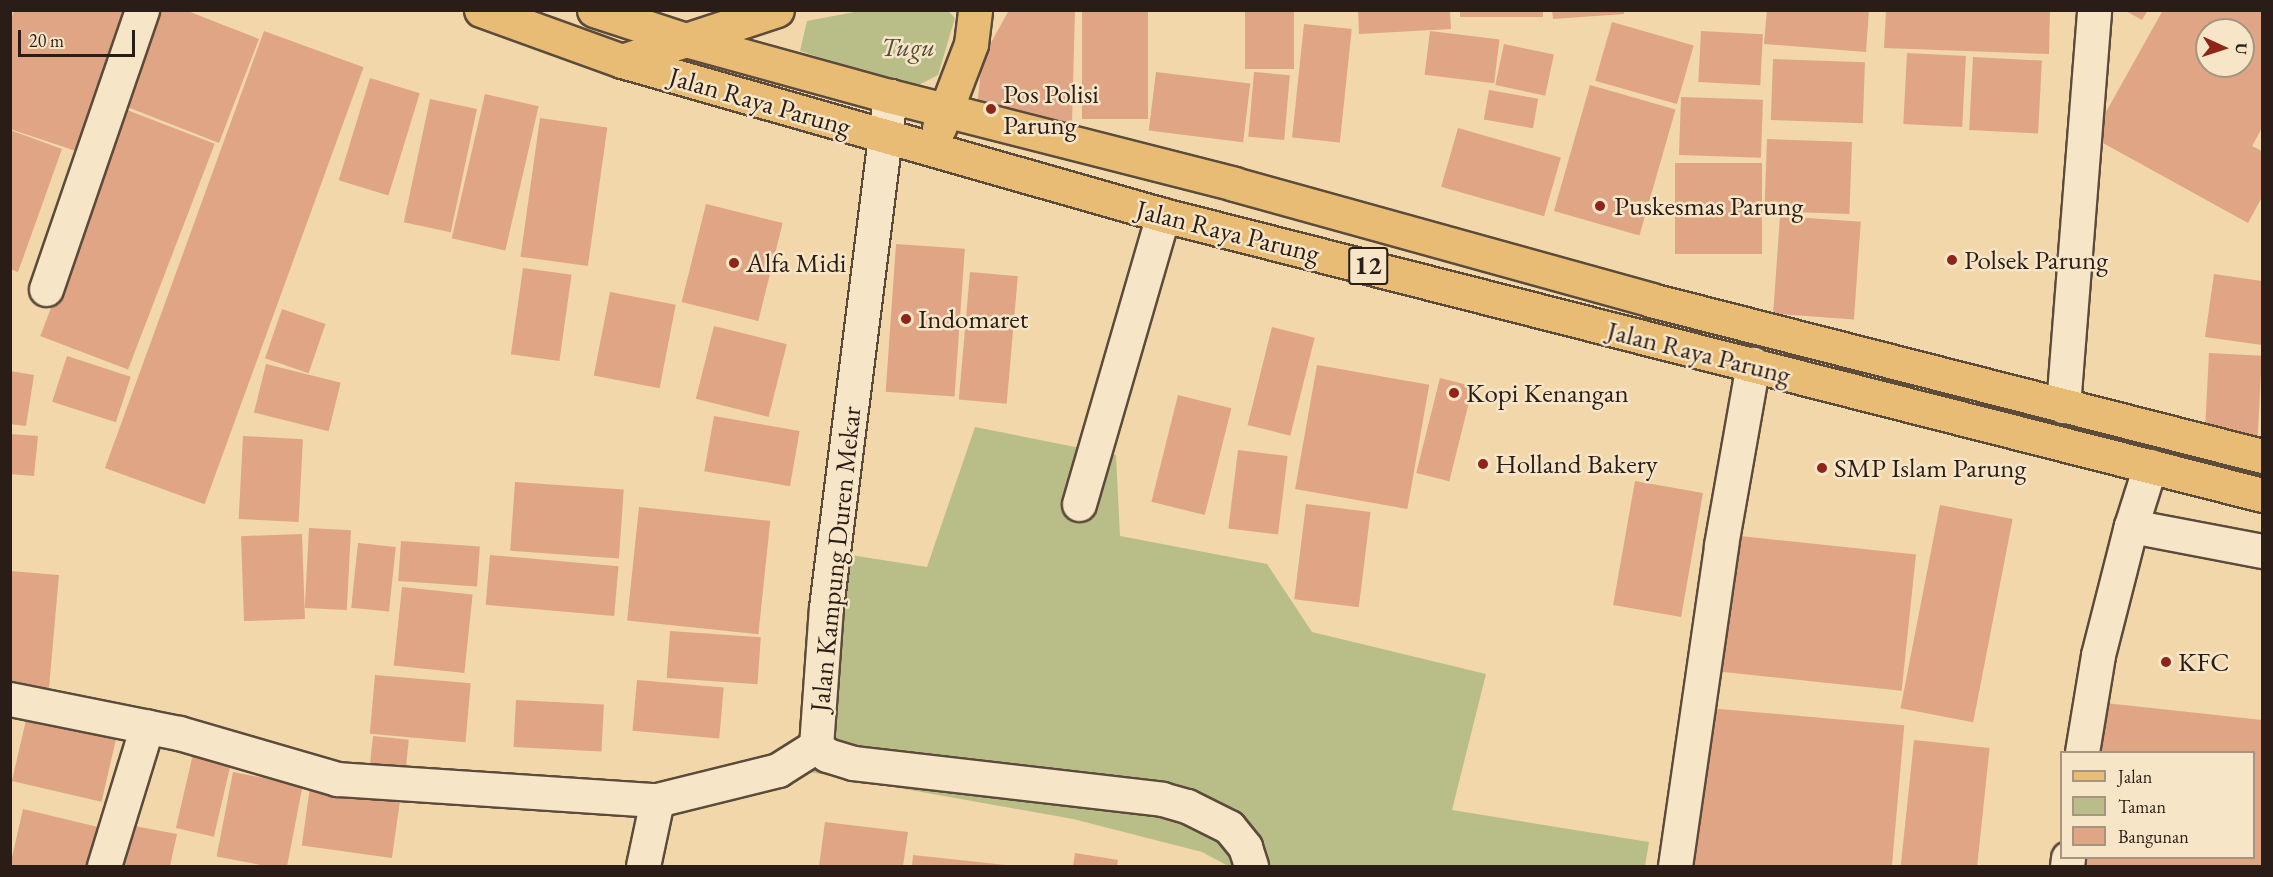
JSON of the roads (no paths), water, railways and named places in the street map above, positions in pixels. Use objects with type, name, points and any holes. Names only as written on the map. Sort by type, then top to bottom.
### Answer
[{"type":"main road","name":"Jalan Raya Parung","points":[[481,10],[622,61],[1163,215],[2262,495]]},
{"type":"main road","name":"Jalan Raya Parung","points":[[594,10],[686,40],[890,96],[1651,300],[2262,456]]},
{"type":"main road","points":[[622,61],[777,10]]},
{"type":"main road","points":[[931,150],[971,44],[975,10]]},
{"type":"main road","points":[[1640,338],[1651,300]]},
{"type":"street","points":[[46,289],[142,10]]},
{"type":"street","points":[[2063,406],[2094,10]]},
{"type":"street","name":"Jalan Kampung Duren Mekar","points":[[10,699],[147,726],[338,779],[657,800],[778,770],[816,746],[826,608],[883,137],[890,96]]},
{"type":"street","points":[[1079,504],[1163,215]]},
{"type":"street","points":[[1675,867],[1708,626],[1753,364]]},
{"type":"street","points":[[2082,751],[2098,655],[2131,526],[2150,466]]},
{"type":"street","points":[[2131,526],[2262,551]]},
{"type":"street","points":[[104,867],[147,726]]},
{"type":"street","points":[[816,746],[827,755],[853,764],[1162,799],[1187,806],[1229,827],[1245,847],[1251,867]]},
{"type":"street","points":[[643,867],[657,800]]},
{"type":"place","name":"Pos Polisi Parung","points":[[991,109]]},
{"type":"place","name":"Puskesmas Parung","points":[[1600,206]]},
{"type":"place","name":"Polsek Parung","points":[[1952,260]]},
{"type":"place","name":"Alfa Midi","points":[[734,263]]},
{"type":"place","name":"Indomaret","points":[[906,319]]},
{"type":"place","name":"Kopi Kenangan","points":[[1454,393]]},
{"type":"place","name":"Holland Bakery","points":[[1483,464]]},
{"type":"place","name":"SMP Islam Parung","points":[[1822,468]]},
{"type":"place","name":"KFC","points":[[2166,662]]},
{"type":"park label","name":"Tugu","points":[[908,47]]}]
